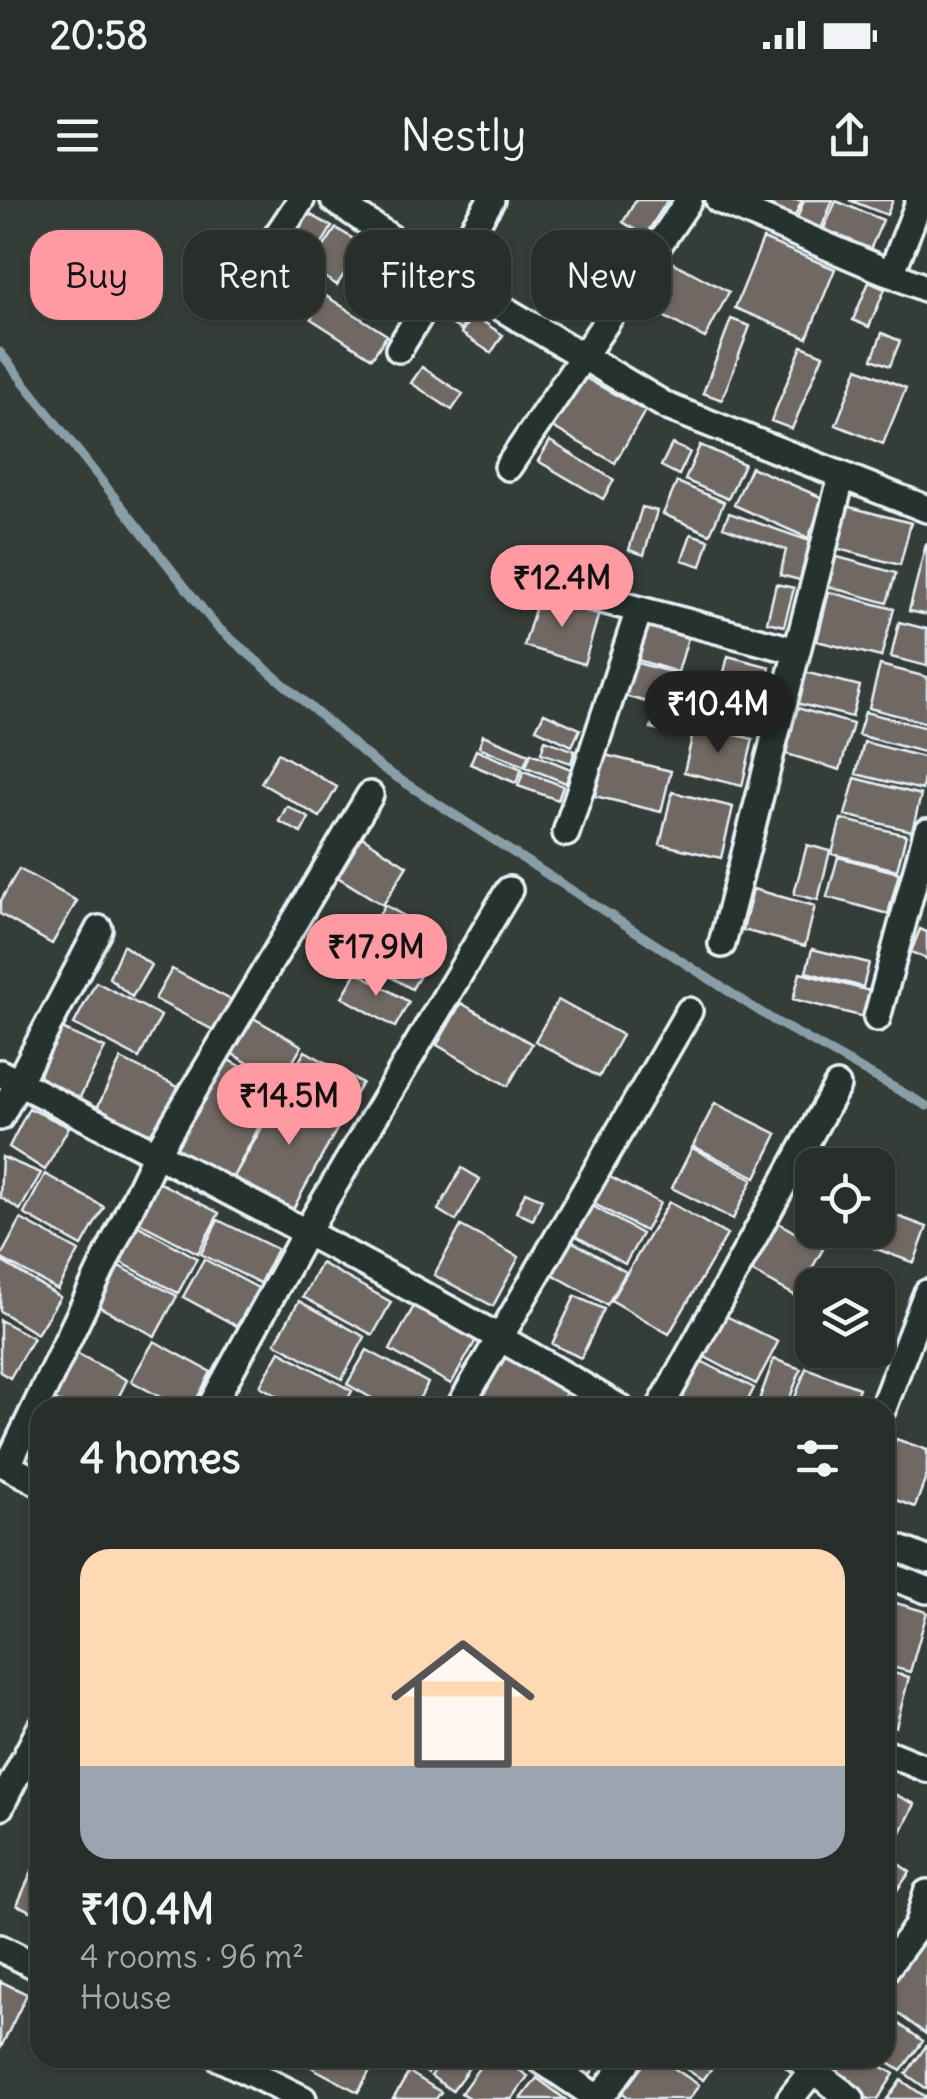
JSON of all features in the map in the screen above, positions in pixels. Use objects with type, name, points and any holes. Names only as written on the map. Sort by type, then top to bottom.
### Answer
[{"type":"street","points":[[281,230],[301,200]]},
{"type":"street","points":[[334,200],[379,230]]},
{"type":"street","points":[[472,230],[491,200]]},
{"type":"street","points":[[508,467],[689,200]]},
{"type":"street","points":[[718,200],[927,289]]},
{"type":"street","points":[[891,274],[920,200]]},
{"type":"street","points":[[511,314],[668,407],[927,509]]},
{"type":"street","points":[[399,348],[416,320]]},
{"type":"street","points":[[722,944],[842,475]]},
{"type":"street","points":[[587,596],[797,651]]},
{"type":"street","points":[[566,832],[639,610]]},
{"type":"street","points":[[36,1398],[156,1152],[370,795]]},
{"type":"street","points":[[877,1018],[917,907],[927,832]]},
{"type":"street","points":[[215,1398],[305,1234],[509,890]]},
{"type":"street","points":[[0,1117],[9,1078],[99,930]]},
{"type":"street","points":[[464,1398],[689,1012]]},
{"type":"street","points":[[9,1078],[156,1152],[603,1398]]},
{"type":"street","points":[[665,1398],[837,1086]]},
{"type":"street","points":[[887,1398],[927,1293]]},
{"type":"street","points":[[30,1411],[4,1464],[30,1478]]},
{"type":"street","points":[[895,1547],[927,1560]]},
{"type":"street","points":[[895,1578],[927,1590]]},
{"type":"street","points":[[0,1806],[30,1748]]},
{"type":"street","points":[[895,1756],[927,1769]]},
{"type":"street","points":[[895,1956],[917,1926],[927,1893]]},
{"type":"street","points":[[0,1948],[30,1963]]},
{"type":"street","points":[[243,2068],[303,2099]]},
{"type":"street","points":[[553,2068],[599,2099],[622,2068]]},
{"type":"street","points":[[790,2099],[807,2068]]},
{"type":"street","points":[[817,2068],[851,2099]]},
{"type":"building","points":[[636,200],[668,200],[649,230],[636,230],[623,222]]},
{"type":"building","points":[[767,200],[802,200],[795,216],[766,204]]},
{"type":"building","points":[[804,200],[833,200],[821,229],[797,219]]},
{"type":"building","points":[[849,200],[893,200],[887,215]]},
{"type":"building","points":[[836,201],[883,220],[869,252],[822,233]]},
{"type":"building","points":[[306,212],[332,227],[325,239],[325,230],[295,230]]},
{"type":"building","points":[[336,228],[345,234],[345,273],[337,285],[325,277],[325,245]]},
{"type":"building","points":[[763,239],[835,269],[807,338],[735,308]]},
{"type":"building","points":[[671,262],[729,292],[705,338],[671,320]]},
{"type":"building","points":[[869,282],[885,289],[869,327],[853,320]]},
{"type":"building","points":[[325,298],[345,308],[345,320],[364,320],[387,335],[372,358],[313,320],[325,320]]},
{"type":"building","points":[[731,319],[750,326],[722,400],[703,393]]},
{"type":"building","points":[[445,320],[467,320],[461,330]]},
{"type":"building","points":[[470,320],[480,320],[503,335],[491,353],[461,333]]},
{"type":"building","points":[[882,333],[900,341],[890,366],[872,359]]},
{"type":"building","points":[[802,346],[823,355],[792,429],[771,421]]},
{"type":"building","points":[[422,367],[463,394],[452,410],[411,383]]},
{"type":"building","points":[[858,368],[906,388],[883,444],[836,425]]},
{"type":"building","points":[[578,374],[645,411],[615,463],[549,425]]},
{"type":"building","points":[[550,441],[614,480],[603,499],[538,461]]},
{"type":"building","points":[[672,444],[690,452],[679,475],[661,466]]},
{"type":"building","points":[[700,445],[744,464],[728,499],[685,480]]},
{"type":"building","points":[[751,467],[825,499],[808,538],[734,505]]},
{"type":"building","points":[[677,482],[724,502],[710,534],[663,514]]},
{"type":"building","points":[[842,505],[911,523],[900,565],[831,547]]},
{"type":"building","points":[[642,507],[657,511],[644,555],[629,550]]},
{"type":"building","points":[[729,513],[810,541],[800,580],[780,575],[786,550],[723,527]]},
{"type":"building","points":[[691,534],[709,540],[701,566],[682,560]]},
{"type":"building","points":[[927,544],[927,615],[909,611]]},
{"type":"building","points":[[834,556],[896,573],[887,603],[826,586]]},
{"type":"building","points":[[776,584],[794,588],[784,626],[767,622]]},
{"type":"building","points":[[829,592],[894,609],[881,657],[817,641]]},
{"type":"building","points":[[539,596],[599,613],[584,664],[524,646]]},
{"type":"building","points":[[899,622],[927,629],[927,666],[891,657]]},
{"type":"building","points":[[642,624],[688,638],[678,672],[631,658]]},
{"type":"building","points":[[728,656],[770,667],[755,732],[712,722]]},
{"type":"building","points":[[626,660],[678,674],[669,708],[617,694]]},
{"type":"building","points":[[880,665],[927,677],[927,723],[869,708]]},
{"type":"building","points":[[800,671],[860,686],[852,717],[792,702]]},
{"type":"building","points":[[794,707],[853,724],[840,770],[780,752]]},
{"type":"building","points":[[656,711],[690,720],[686,737],[651,728]]},
{"type":"building","points":[[865,712],[927,728],[927,753],[858,735]]},
{"type":"building","points":[[544,713],[580,729],[572,746],[536,729]]},
{"type":"building","points":[[695,725],[753,739],[742,786],[684,772]]},
{"type":"building","points":[[483,735],[529,754],[524,766],[479,747]]},
{"type":"building","points":[[545,740],[575,751],[571,763],[541,753]]},
{"type":"building","points":[[864,742],[927,758],[922,790],[856,774]]},
{"type":"building","points":[[476,750],[522,769],[516,783],[470,764]]},
{"type":"building","points":[[278,753],[337,787],[320,817],[261,783]]},
{"type":"building","points":[[531,753],[571,769],[566,783],[526,767]]},
{"type":"building","points":[[605,755],[671,771],[661,812],[595,796]]},
{"type":"building","points":[[524,771],[563,786],[558,800],[518,786]]},
{"type":"building","points":[[855,778],[921,795],[912,831],[845,815]]},
{"type":"building","points":[[672,792],[733,807],[721,858],[660,844]]},
{"type":"building","points":[[287,806],[309,818],[301,833],[279,821]]},
{"type":"building","points":[[841,819],[906,835],[897,870],[832,854]]},
{"type":"building","points":[[356,833],[407,866],[383,905],[331,873]]},
{"type":"building","points":[[807,845],[830,851],[818,900],[794,894]]},
{"type":"building","points":[[838,857],[899,873],[888,914],[827,897]]},
{"type":"building","points":[[19,869],[77,901],[52,944],[0,914],[0,902]]},
{"type":"building","points":[[753,889],[815,906],[805,946],[743,930]]},
{"type":"building","points":[[385,905],[442,938],[412,989],[355,956]]},
{"type":"building","points":[[920,929],[927,932],[927,959],[911,952]]},
{"type":"building","points":[[123,945],[151,965],[132,997],[109,978]]},
{"type":"building","points":[[812,949],[869,963],[863,987],[806,972]]},
{"type":"building","points":[[172,969],[231,1000],[215,1031],[155,999]]},
{"type":"building","points":[[357,972],[409,1002],[395,1027],[342,997]]},
{"type":"building","points":[[800,973],[870,991],[864,1017],[793,999]]},
{"type":"building","points":[[96,982],[161,1016],[139,1058],[74,1024]]},
{"type":"building","points":[[558,1000],[622,1035],[599,1077],[535,1041]]},
{"type":"building","points":[[461,1003],[532,1044],[508,1086],[437,1045]]},
{"type":"building","points":[[250,1016],[302,1046],[281,1082],[229,1052]]},
{"type":"building","points":[[62,1029],[105,1048],[78,1101],[38,1078]]},
{"type":"building","points":[[305,1051],[332,1066],[314,1097],[287,1082]]},
{"type":"building","points":[[223,1057],[280,1086],[231,1181],[174,1151]]},
{"type":"building","points":[[121,1059],[178,1087],[155,1136],[97,1108]]},
{"type":"building","points":[[335,1067],[362,1083],[346,1110],[319,1095]]},
{"type":"building","points":[[285,1086],[343,1118],[293,1209],[234,1177]]},
{"type":"building","points":[[715,1103],[777,1134],[756,1177],[693,1146]]},
{"type":"building","points":[[29,1108],[69,1127],[45,1170],[9,1147]]},
{"type":"building","points":[[692,1148],[753,1179],[733,1219],[672,1188]]},
{"type":"building","points":[[2,1157],[41,1173],[20,1210],[0,1197]]},
{"type":"building","points":[[462,1168],[480,1179],[456,1221],[438,1210]]},
{"type":"building","points":[[45,1174],[104,1207],[82,1246],[24,1214]]},
{"type":"building","points":[[604,1174],[660,1203],[645,1231],[589,1201]]},
{"type":"building","points":[[156,1181],[219,1213],[198,1253],[136,1221]]},
{"type":"building","points":[[525,1192],[542,1199],[533,1220],[516,1212]]},
{"type":"building","points":[[669,1202],[727,1235],[669,1334],[611,1300]]},
{"type":"building","points":[[589,1204],[642,1234],[625,1264],[571,1233]]},
{"type":"building","points":[[895,1215],[927,1227],[914,1263],[874,1248],[895,1248]]},
{"type":"building","points":[[21,1219],[79,1251],[58,1290],[0,1258]]},
{"type":"building","points":[[772,1219],[795,1233],[795,1248],[823,1249],[812,1268],[795,1268],[795,1295],[744,1267]]},
{"type":"building","points":[[218,1220],[277,1249],[260,1283],[201,1254]]},
{"type":"building","points":[[133,1223],[197,1258],[178,1293],[113,1258]]},
{"type":"building","points":[[461,1226],[519,1257],[493,1306],[434,1275]]},
{"type":"building","points":[[566,1238],[626,1272],[607,1305],[547,1271]]},
{"type":"building","points":[[204,1259],[258,1288],[237,1326],[183,1297]]},
{"type":"building","points":[[1,1261],[60,1297],[37,1334],[0,1311]]},
{"type":"building","points":[[321,1263],[391,1302],[373,1335],[303,1297]]},
{"type":"building","points":[[115,1264],[177,1296],[155,1336],[94,1304]]},
{"type":"building","points":[[575,1296],[604,1309],[581,1358],[552,1344]]},
{"type":"building","points":[[299,1301],[365,1337],[342,1379],[275,1343]]},
{"type":"building","points":[[414,1306],[476,1340],[451,1384],[390,1350]]},
{"type":"building","points":[[724,1315],[778,1342],[756,1384],[703,1356]]},
{"type":"building","points":[[0,1320],[33,1338],[10,1378],[0,1372]]},
{"type":"building","points":[[154,1341],[211,1372],[197,1398],[162,1398],[131,1381]]},
{"type":"building","points":[[69,1349],[127,1380],[118,1398],[52,1398],[45,1394]]},
{"type":"building","points":[[367,1350],[428,1383],[420,1398],[372,1398],[347,1384]]},
{"type":"building","points":[[280,1351],[352,1391],[348,1398],[281,1398],[260,1386]]},
{"type":"building","points":[[504,1357],[567,1391],[563,1398],[482,1398]]},
{"type":"building","points":[[774,1359],[801,1369],[790,1398],[760,1398]]},
{"type":"building","points":[[701,1361],[754,1388],[749,1398],[681,1398]]},
{"type":"building","points":[[806,1368],[859,1388],[855,1398],[795,1398]]},
{"type":"building","points":[[895,1442],[927,1450],[927,1475],[915,1507],[895,1500]]},
{"type":"building","points":[[895,1603],[927,1612],[910,1672],[895,1668]]},
{"type":"building","points":[[895,1674],[909,1677],[895,1727]]},
{"type":"building","points":[[895,1794],[915,1804],[895,1844]]},
{"type":"building","points":[[895,1862],[910,1872],[895,1893]]},
{"type":"building","points":[[30,1875],[30,1911],[17,1905]]},
{"type":"building","points":[[927,1940],[926,2034],[895,2011],[895,1981]]},
{"type":"building","points":[[0,1981],[27,1994],[0,2049]]},
{"type":"building","points":[[895,2021],[923,2041],[901,2071],[895,2067]]},
{"type":"building","points":[[927,2046],[927,2089],[906,2074]]},
{"type":"building","points":[[313,2068],[371,2068],[358,2092]]},
{"type":"building","points":[[437,2068],[469,2068],[452,2091],[431,2076]]},
{"type":"building","points":[[479,2068],[516,2068],[528,2076],[512,2099],[471,2099],[461,2093]]},
{"type":"building","points":[[571,2068],[595,2068],[587,2079]]},
{"type":"building","points":[[639,2068],[674,2068],[699,2085],[689,2099],[631,2099],[621,2092]]},
{"type":"building","points":[[684,2068],[712,2068],[703,2080]]},
{"type":"building","points":[[831,2068],[884,2068],[894,2074],[878,2099],[869,2099],[828,2072]]},
{"type":"building","points":[[409,2072],[441,2092],[436,2099],[393,2099]]},
{"type":"building","points":[[537,2078],[565,2099],[521,2099]]},
{"type":"building","points":[[901,2080],[927,2098],[927,2099],[887,2099]]},
{"type":"waterway","points":[[0,352],[216,626],[379,766],[773,1020],[927,1106]]}]
